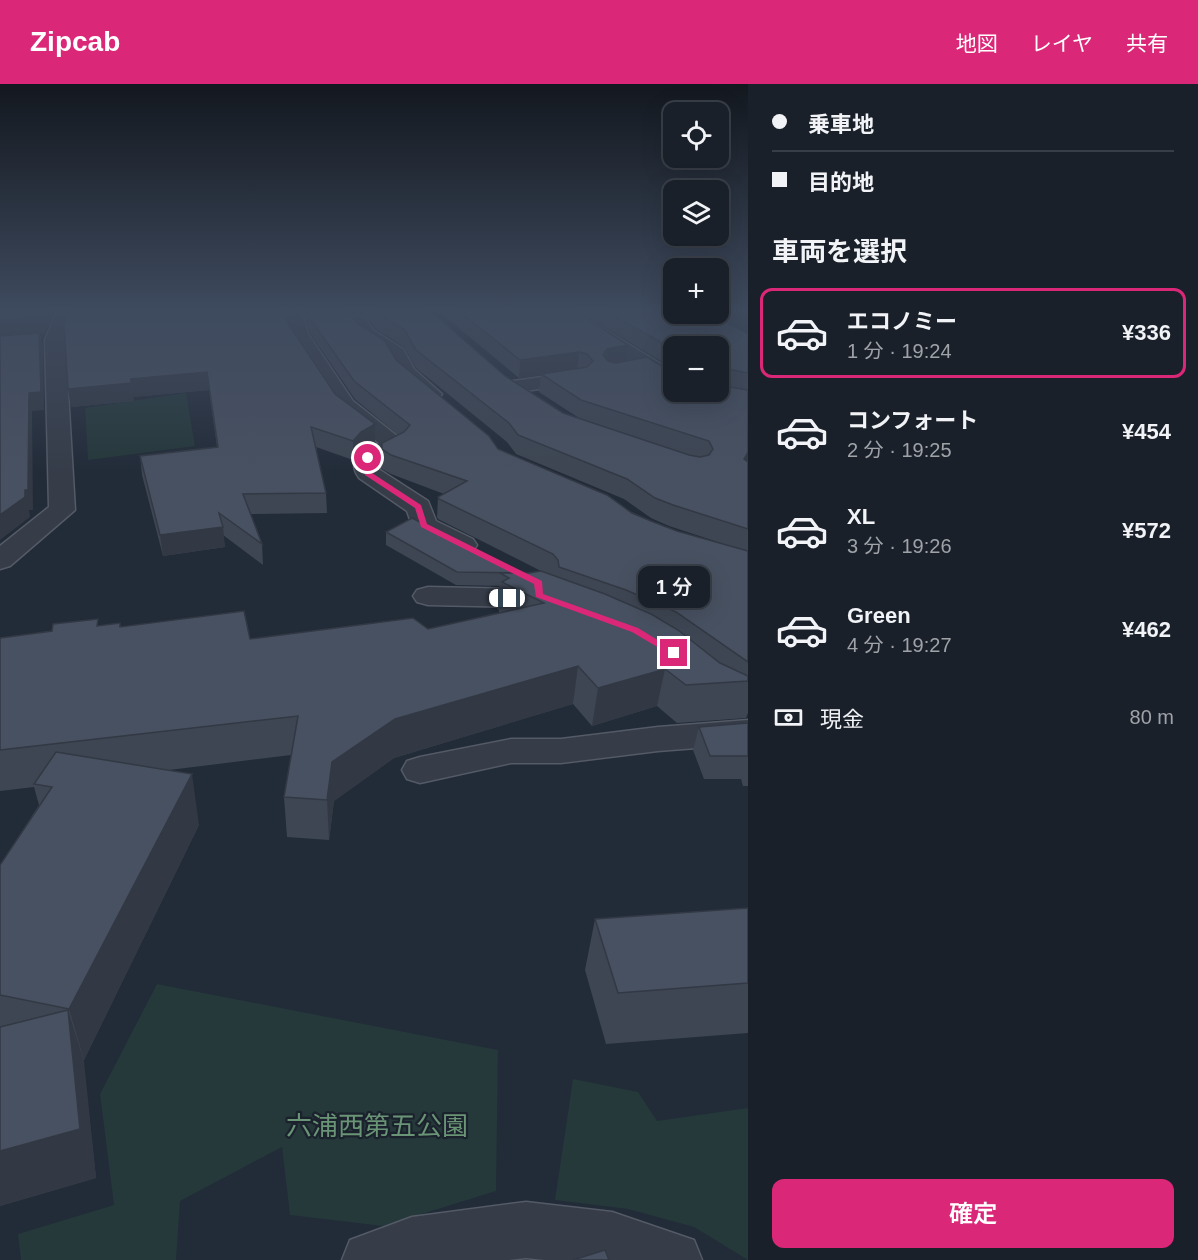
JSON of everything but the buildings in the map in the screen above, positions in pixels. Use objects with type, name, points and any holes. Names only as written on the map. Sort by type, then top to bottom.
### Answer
[{"type":"street","points":[[0,560],[62,510],[46,364]]},
{"type":"street","points":[[318,364],[345,406],[396,444],[368,458],[368,473],[419,507],[424,525],[486,557]]},
{"type":"street","points":[[401,364],[405,372],[445,406]]},
{"type":"street","points":[[645,364],[663,375]]},
{"type":"street","points":[[625,370],[648,366]]},
{"type":"street","points":[[539,406],[505,380],[577,378]]},
{"type":"street","points":[[428,596],[549,599],[539,583],[518,573]]},
{"type":"street","points":[[420,770],[511,752],[561,752],[658,739],[748,732]]},
{"type":"street","points":[[370,1260],[412,1245],[526,1230],[612,1240],[674,1260]]},
{"type":"green space","points":[[186,393],[195,446],[88,460],[85,408]]},
{"type":"green space","name":"六浦西第五公園","points":[[157,984],[498,1050],[496,1191],[383,1226],[290,1215],[282,1147],[180,1201],[176,1260],[21,1260],[18,1234],[114,1205],[100,1094]]},
{"type":"green space","points":[[573,1079],[638,1092],[657,1121],[748,1108],[748,1260],[694,1227],[628,1209],[555,1200]]},
{"type":"route","points":[[368,458],[368,473],[419,507],[424,525],[539,583],[539,595],[635,630],[674,653]]}]
